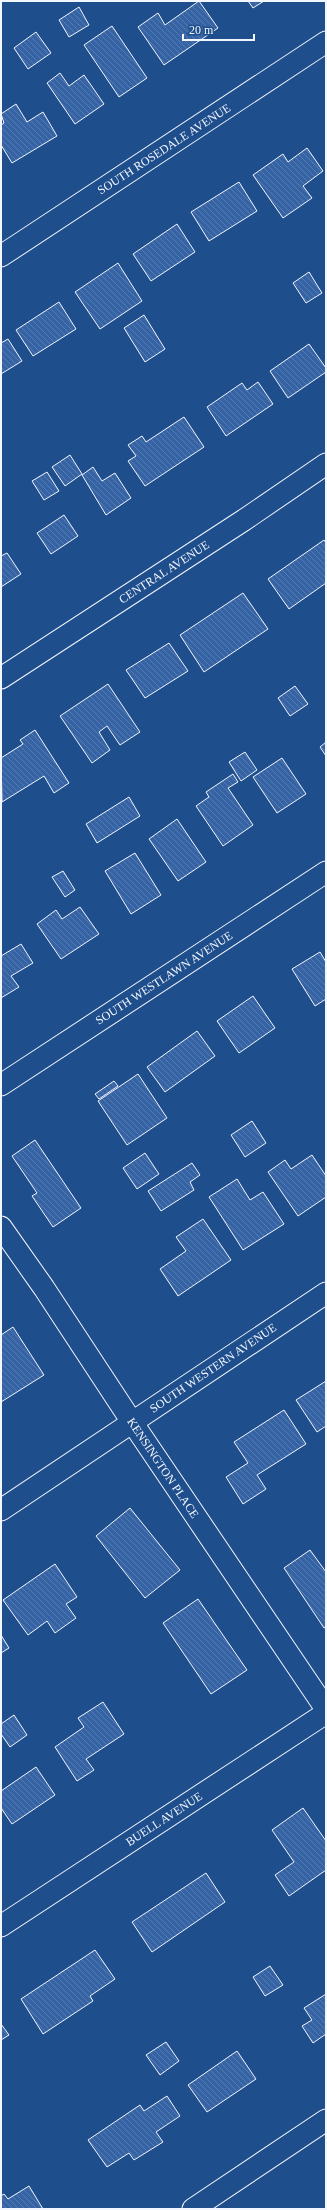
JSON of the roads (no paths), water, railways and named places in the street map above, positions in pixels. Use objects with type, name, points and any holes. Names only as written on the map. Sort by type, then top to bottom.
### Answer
[{"type":"street","name":"SOUTH ROSEDALE AVENUE","points":[[1,256],[326,42]]},
{"type":"street","name":"CENTRAL AVENUE","points":[[1,678],[244,520],[326,464]]},
{"type":"street","name":"SOUTH WESTLAWN AVENUE","points":[[1,1085],[326,872]]},
{"type":"street","name":"KENSINGTON PLACE","points":[[1,1227],[44,1288],[132,1422],[326,1709]]},
{"type":"street","name":"SOUTH WESTERN AVENUE","points":[[1,1510],[326,1293]]},
{"type":"street","name":"BUELL AVENUE","points":[[1,1926],[326,1713]]},
{"type":"street","points":[[193,2209],[326,2120]]}]
